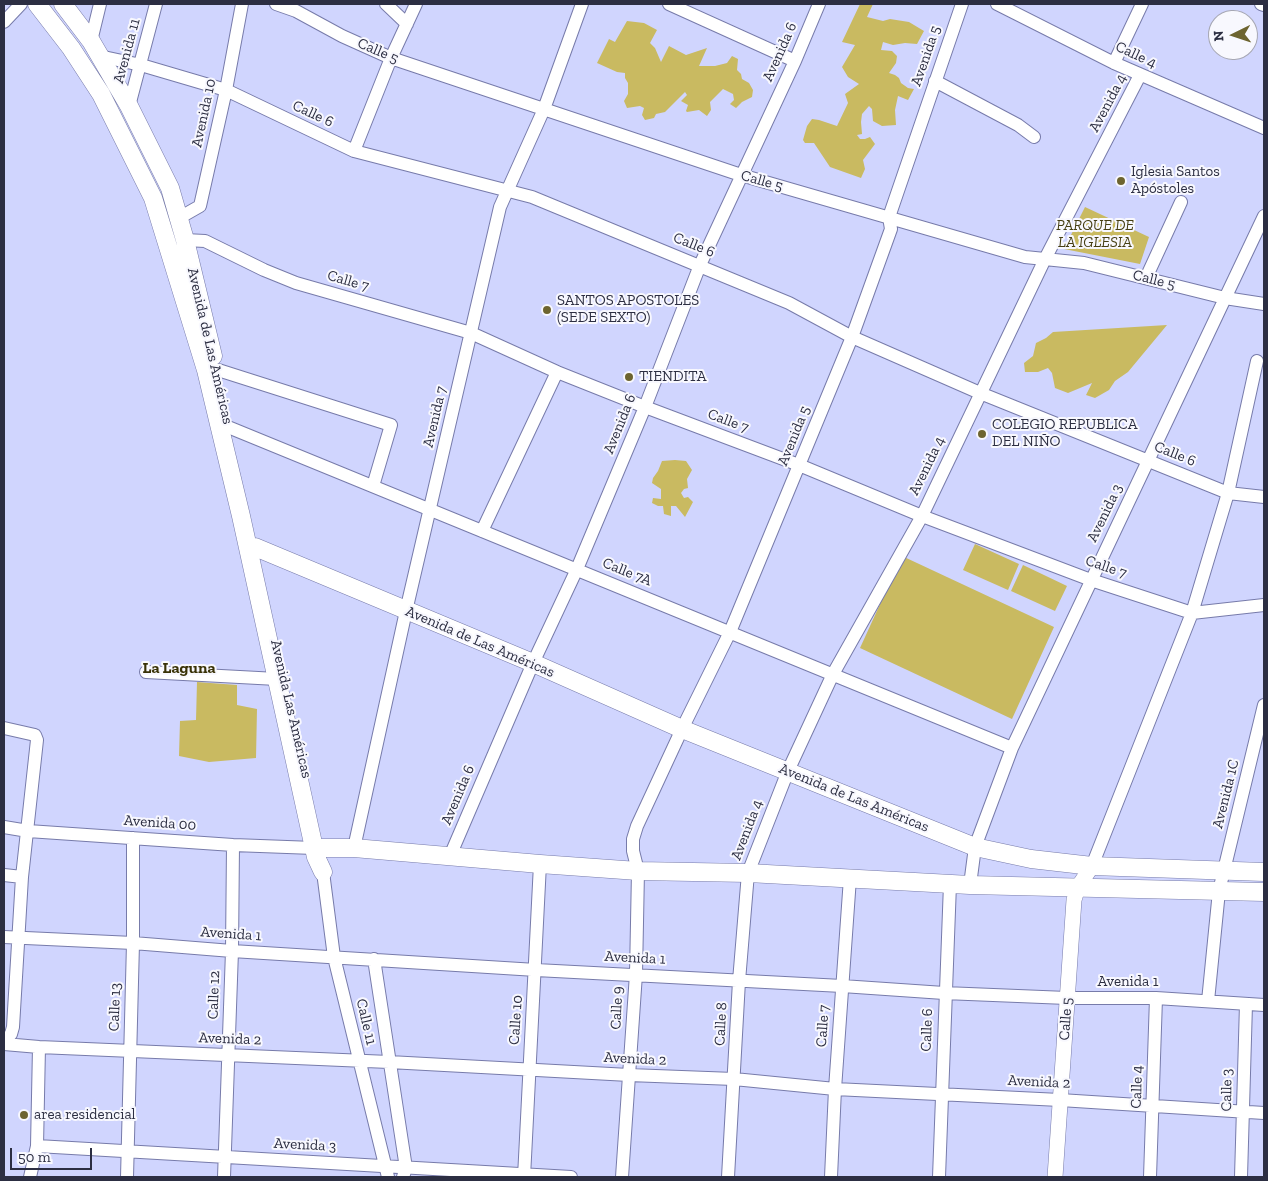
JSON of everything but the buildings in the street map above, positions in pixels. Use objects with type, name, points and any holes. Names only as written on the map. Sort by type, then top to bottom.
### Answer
[{"type":"main road","name":"Avenida de Las Américas","points":[[37,4],[71,48],[101,94],[153,198],[206,370],[318,848],[316,857],[323,872]]},
{"type":"main road","name":"Avenida de Las Américas","points":[[63,4],[95,48],[129,106],[170,188],[185,240],[255,546],[682,728],[975,847],[1031,859],[1092,866],[1264,872]]},
{"type":"main road","name":"Avenida Las Américas","points":[[255,546],[318,848]]},
{"type":"main road","points":[[318,848],[354,848],[638,871],[748,873],[970,885],[1264,892]]},
{"type":"street","points":[[4,22],[21,4]]},
{"type":"street","points":[[95,48],[100,4]]},
{"type":"street","name":"Avenida 11","points":[[129,106],[156,4]]},
{"type":"street","name":"Avenida 10","points":[[179,218],[200,206],[226,90],[242,4]]},
{"type":"street","name":"Calle 5","points":[[276,4],[391,58],[741,175],[1025,257],[1084,263],[1225,298],[1264,304]]},
{"type":"street","points":[[386,4],[407,24]]},
{"type":"street","points":[[354,151],[391,58],[416,4]]},
{"type":"street","name":"Avenida 7","points":[[354,848],[406,610],[500,207],[506,189],[544,109],[582,4]]},
{"type":"street","points":[[669,4],[795,61]]},
{"type":"street","name":"Avenida 6","points":[[450,856],[533,663],[577,569],[645,407],[700,265],[795,61],[818,4]]},
{"type":"street","name":"Avenida 5","points":[[638,871],[633,851],[633,839],[637,826],[682,728],[730,632],[852,337],[891,230],[889,217],[962,4]]},
{"type":"street","name":"Calle 4","points":[[997,4],[1114,64],[1264,128]]},
{"type":"street","name":"Avenida 4","points":[[1114,64],[1142,4]]},
{"type":"street","name":"Calle 6","points":[[95,48],[141,65],[226,90],[354,151],[532,196],[789,303],[852,337],[980,393],[1228,493],[1264,497]]},
{"type":"street","name":"Avenida 4","points":[[748,873],[788,771],[833,674],[922,516],[1045,259],[1140,75]]},
{"type":"street","points":[[935,81],[1018,125],[1034,137]]},
{"type":"street","points":[[1146,278],[1181,202]]},
{"type":"street","name":"Avenida 3","points":[[970,885],[975,847],[1012,748],[1264,216]]},
{"type":"street","name":"Calle 7","points":[[185,240],[205,241],[264,270],[296,283],[471,334],[557,372],[645,407],[799,465],[922,516],[1091,580],[1192,613],[1264,605]]},
{"type":"street","points":[[1092,866],[1192,613],[1228,493],[1257,361]]},
{"type":"street","points":[[215,369],[391,425],[373,486]]},
{"type":"street","points":[[482,531],[557,372]]},
{"type":"street","name":"Calle 7A","points":[[228,427],[1012,748]]},
{"type":"street","points":[[146,672],[277,679]]},
{"type":"street","name":"Avenida 1C","points":[[1208,1002],[1219,891],[1264,706]]},
{"type":"street","points":[[4,728],[35,735],[37,745],[22,877],[13,1027],[11,1034],[4,1043]]},
{"type":"street","name":"Avenida 00","points":[[4,827],[28,831],[233,845],[318,848]]},
{"type":"street","name":"Calle 13","points":[[127,1177],[133,943],[133,838]]},
{"type":"street","name":"Calle 12","points":[[224,1177],[232,951],[233,845]]},
{"type":"street","name":"Calle 10","points":[[524,1176],[540,864]]},
{"type":"street","name":"Calle 5","points":[[1055,1177],[1074,900],[1078,887],[1092,866]]},
{"type":"street","name":"Calle 9","points":[[622,1177],[636,974],[638,871]]},
{"type":"street","name":"Calle 11","points":[[323,872],[334,957],[386,1172]]},
{"type":"street","name":"Calle 8","points":[[728,1177],[739,981],[748,873]]},
{"type":"street","points":[[4,875],[22,877]]},
{"type":"street","name":"Calle 7","points":[[831,1177],[835,1089],[850,878]]},
{"type":"street","name":"Calle 6","points":[[939,1177],[944,993],[950,884]]},
{"type":"street","name":"Avenida 1","points":[[4,937],[133,943],[536,970],[636,974],[944,993],[1067,998],[1156,998],[1264,1005]]},
{"type":"street","points":[[374,959],[405,1173]]},
{"type":"street","name":"Calle 4","points":[[1150,1177],[1156,998]]},
{"type":"street","name":"Calle 3","points":[[1242,1177],[1246,1004]]},
{"type":"street","name":"Avenida 2","points":[[4,1043],[39,1047],[358,1060],[734,1079],[835,1089],[941,1093],[1264,1113]]},
{"type":"street","points":[[30,1177],[37,1146],[39,1047]]},
{"type":"street","name":"Avenida 3","points":[[37,1146],[225,1157],[386,1172],[571,1177]]},
{"type":"green space","points":[[860,4],[873,4],[867,17],[883,21],[890,19],[909,22],[924,31],[917,44],[893,45],[883,42],[881,50],[892,51],[897,56],[896,63],[889,73],[899,78],[901,83],[908,88],[914,89],[908,100],[898,96],[895,110],[896,125],[882,126],[873,121],[872,109],[869,106],[862,114],[862,134],[857,135],[860,139],[870,137],[875,144],[863,160],[865,169],[861,178],[830,167],[814,143],[805,143],[803,140],[807,126],[812,119],[837,126],[848,103],[845,94],[859,84],[848,77],[842,67],[855,45],[842,42]]},
{"type":"green space","points":[[627,21],[644,23],[657,30],[650,43],[655,48],[661,62],[669,46],[686,55],[707,48],[699,66],[715,66],[727,63],[732,56],[738,59],[737,70],[741,74],[742,79],[749,83],[753,90],[752,97],[742,102],[736,108],[730,104],[734,100],[733,94],[723,89],[710,102],[711,110],[707,116],[699,110],[686,111],[688,105],[681,101],[687,95],[685,92],[665,112],[645,120],[642,115],[644,108],[640,106],[627,108],[624,101],[628,94],[628,83],[625,73],[617,72],[597,63],[609,39],[615,42]]},
{"type":"green space","name":"PARQUE DE LA IGLESIA","points":[[1085,207],[1149,237],[1140,264],[1064,249]]},
{"type":"green space","points":[[1167,325],[1128,372],[1115,381],[1109,390],[1095,398],[1086,395],[1092,383],[1068,393],[1055,388],[1052,373],[1048,368],[1038,372],[1025,372],[1024,363],[1033,356],[1036,343],[1053,332]]},
{"type":"green space","points":[[662,461],[686,461],[692,470],[687,479],[688,488],[684,489],[681,493],[684,498],[688,497],[693,502],[685,517],[676,506],[671,506],[671,516],[664,514],[663,506],[652,503],[653,498],[661,499],[661,489],[652,483]]},
{"type":"green space","points":[[975,544],[1019,564],[1008,590],[963,570]]},
{"type":"green space","points":[[902,556],[1054,627],[1012,719],[860,648]]},
{"type":"green space","points":[[1023,565],[1067,586],[1055,611],[1011,591]]},
{"type":"green space","points":[[197,682],[237,685],[237,705],[257,709],[256,758],[209,762],[179,756],[180,721],[196,720]]},
{"type":"place","name":"Iglesia Santos Apóstoles","points":[[1121,181]]},
{"type":"place","name":"SANTOS APOSTOLES (SEDE SEXTO)","points":[[547,310]]},
{"type":"place","name":"TIENDITA","points":[[629,377]]},
{"type":"place","name":"COLEGIO REPUBLICA DEL NIÑO","points":[[982,434]]},
{"type":"place","name":"area residencial","points":[[24,1115]]},
{"type":"district","name":"La Laguna","points":[[179,668]]}]
